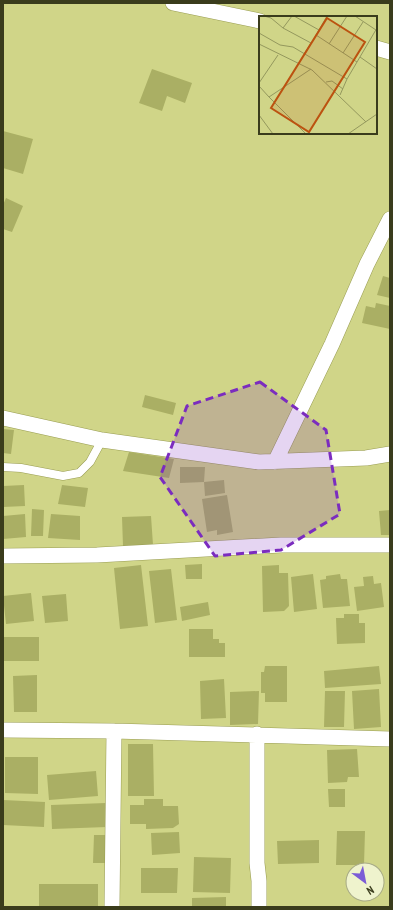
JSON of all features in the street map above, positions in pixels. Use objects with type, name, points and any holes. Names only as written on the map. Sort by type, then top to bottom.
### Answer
[{"type":"street","points":[[174,3],[259,21]]},
{"type":"street","points":[[377,48],[390,52]]},
{"type":"street","points":[[275,462],[332,344],[367,264],[390,219]]},
{"type":"street","points":[[3,418],[102,440],[259,462],[366,458],[390,454]]},
{"type":"street","points":[[3,556],[97,555],[281,545],[390,545]]},
{"type":"street","points":[[3,730],[256,734],[390,739]]},
{"type":"street","points":[[112,907],[114,731]]},
{"type":"street","points":[[256,734],[257,863],[259,907]]},
{"type":"lane","points":[[3,467],[21,468],[63,476],[79,473],[90,462],[102,440]]},
{"type":"highlighted area","points":[[260,382],[326,430],[340,514],[281,550],[215,556],[160,477],[187,406]]},
{"type":"building","points":[[152,69],[192,83],[185,103],[167,96],[162,111],[139,103]]},
{"type":"building","points":[[3,131],[33,139],[23,174],[3,168]]},
{"type":"building","points":[[6,198],[23,206],[12,232],[3,229],[3,205]]},
{"type":"building","points":[[383,276],[390,278],[390,298],[377,295]]},
{"type":"building","points":[[376,303],[390,306],[390,329],[362,323],[366,306],[375,308]]},
{"type":"building","points":[[145,395],[176,403],[173,415],[142,407]]},
{"type":"building","points":[[3,429],[14,430],[11,454],[3,453]]},
{"type":"building","points":[[129,452],[174,459],[169,478],[123,471]]},
{"type":"building","points":[[180,467],[205,467],[204,482],[180,483]]},
{"type":"building","points":[[224,480],[225,493],[205,496],[204,482]]},
{"type":"building","points":[[24,485],[25,506],[3,507],[3,486]]},
{"type":"building","points":[[62,485],[88,488],[85,507],[58,504]]},
{"type":"building","points":[[227,495],[233,532],[217,535],[217,530],[207,532],[202,499]]},
{"type":"building","points":[[32,509],[44,510],[43,536],[31,536]]},
{"type":"building","points":[[390,510],[390,535],[381,535],[379,511]]},
{"type":"building","points":[[25,514],[26,537],[3,539],[3,516]]},
{"type":"building","points":[[51,514],[80,516],[80,540],[48,538]]},
{"type":"building","points":[[151,516],[153,545],[123,546],[122,517]]},
{"type":"building","points":[[202,564],[202,579],[186,579],[185,565]]},
{"type":"building","points":[[141,565],[148,626],[120,629],[114,568]]},
{"type":"building","points":[[279,565],[279,573],[288,573],[289,606],[284,611],[263,612],[262,566]]},
{"type":"building","points":[[171,569],[177,620],[155,623],[149,571]]},
{"type":"building","points":[[313,574],[317,609],[294,612],[291,577]]},
{"type":"building","points":[[340,574],[341,579],[347,579],[350,606],[323,608],[320,580],[326,579],[326,576]]},
{"type":"building","points":[[373,576],[374,584],[381,583],[384,607],[357,611],[354,587],[364,586],[363,577]]},
{"type":"building","points":[[31,593],[34,621],[6,624],[3,596]]},
{"type":"building","points":[[66,594],[68,621],[45,623],[42,596]]},
{"type":"building","points":[[208,602],[210,615],[182,621],[180,607]]},
{"type":"building","points":[[344,614],[359,614],[359,623],[365,623],[365,643],[337,644],[336,618],[344,618]]},
{"type":"building","points":[[189,629],[213,629],[213,639],[219,639],[219,643],[225,643],[225,657],[189,657]]},
{"type":"building","points":[[3,637],[39,637],[39,661],[3,661]]},
{"type":"building","points":[[265,666],[287,666],[287,702],[265,702],[265,693],[261,693],[261,672],[264,672]]},
{"type":"building","points":[[379,666],[381,684],[325,688],[324,671]]},
{"type":"building","points":[[37,675],[37,712],[14,712],[13,676]]},
{"type":"building","points":[[224,679],[226,718],[201,719],[200,681]]},
{"type":"building","points":[[379,689],[381,727],[354,729],[352,691]]},
{"type":"building","points":[[259,691],[258,724],[230,725],[230,692]]},
{"type":"building","points":[[325,691],[345,691],[344,727],[324,727]]},
{"type":"building","points":[[128,744],[153,744],[154,796],[128,796]]},
{"type":"building","points":[[357,749],[359,777],[348,777],[347,782],[328,783],[327,750]]},
{"type":"building","points":[[5,757],[38,757],[38,794],[5,793]]},
{"type":"building","points":[[96,771],[98,796],[49,800],[47,775]]},
{"type":"building","points":[[328,789],[345,789],[345,807],[329,807]]},
{"type":"building","points":[[144,799],[163,799],[163,806],[178,806],[179,824],[173,828],[146,829],[146,824],[130,824],[130,805],[144,805]]},
{"type":"building","points":[[3,800],[45,802],[44,827],[3,825]]},
{"type":"building","points":[[106,803],[107,827],[52,829],[51,805]]},
{"type":"building","points":[[337,831],[365,831],[364,862],[345,862],[345,865],[336,865]]},
{"type":"building","points":[[179,832],[180,853],[152,855],[151,833]]},
{"type":"building","points":[[94,835],[106,835],[106,863],[93,863]]},
{"type":"building","points":[[319,840],[319,863],[278,864],[277,841]]},
{"type":"building","points":[[194,857],[231,858],[230,893],[193,892]]},
{"type":"building","points":[[141,868],[178,868],[177,893],[141,893]]},
{"type":"building","points":[[39,884],[98,884],[98,907],[39,907]]},
{"type":"building","points":[[226,897],[226,907],[192,907],[192,898]]}]
